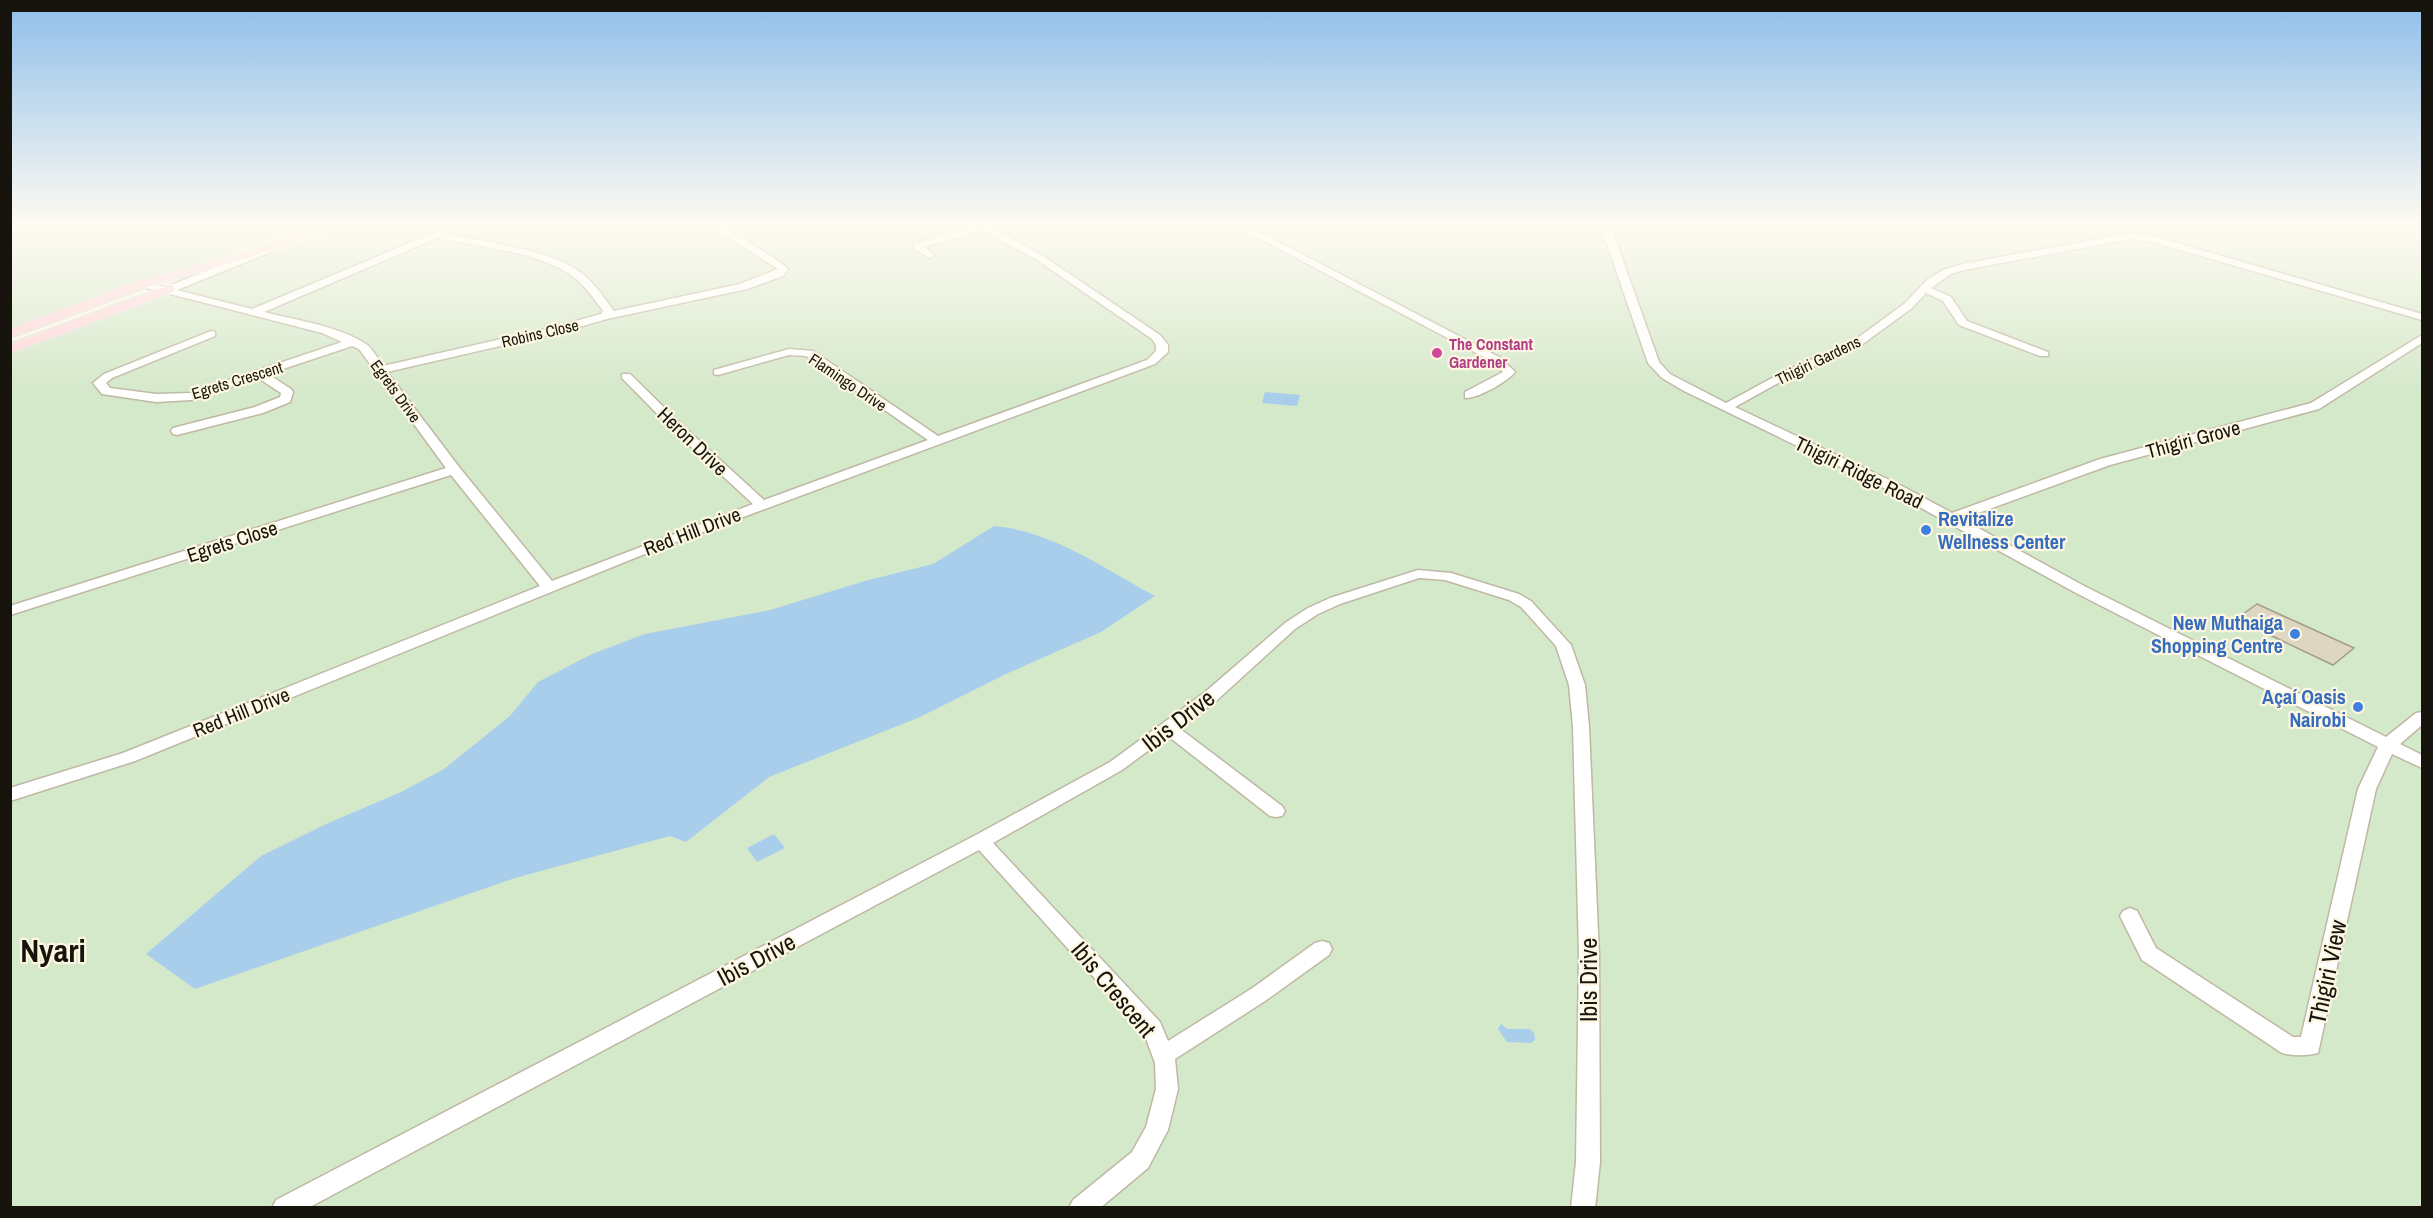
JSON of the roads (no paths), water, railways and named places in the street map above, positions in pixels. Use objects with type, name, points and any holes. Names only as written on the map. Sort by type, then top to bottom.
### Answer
[{"type":"main road","points":[[10,334],[154,281]]},
{"type":"main road","points":[[10,349],[169,289]]},
{"type":"street","points":[[169,289],[189,281]]},
{"type":"street","points":[[254,312],[328,281]]},
{"type":"street","name":"Robins Close","points":[[381,370],[605,316],[609,311],[584,281]]},
{"type":"street","points":[[605,316],[743,287],[760,281]]},
{"type":"street","name":"Red Hill Drive","points":[[10,795],[129,757],[549,587],[762,505],[1150,362],[1162,352],[1162,345],[1156,337],[1074,281]]},
{"type":"street","points":[[1346,281],[1497,360],[1509,372],[1505,378],[1469,395]]},
{"type":"street","name":"Thigiri Ridge Road","points":[[1625,281],[1654,363],[1666,376],[1725,408],[1898,489],[2090,594],[2422,762]]},
{"type":"street","name":"Thigiri Gardens","points":[[1725,408],[1787,374],[1856,344],[1908,306],[1924,288],[1934,281]]},
{"type":"street","name":"Thigiri Gardens","points":[[2297,281],[2422,317]]},
{"type":"street","name":"Egrets Drive","points":[[143,284],[326,331],[363,347],[454,470],[549,587]]},
{"type":"street","points":[[1924,288],[1947,299],[1963,323],[2044,354]]},
{"type":"street","name":"Egrets Crescent","points":[[211,334],[108,376],[99,383],[106,390],[174,398],[191,396],[354,342]]},
{"type":"street","name":"Thigiri Grove","points":[[1952,518],[2105,462],[2315,406],[2422,338]]},
{"type":"street","name":"Flamingo Drive","points":[[717,372],[789,352],[809,353],[937,441]]},
{"type":"street","points":[[177,431],[259,410],[286,399],[287,392],[260,374]]},
{"type":"street","name":"Heron Drive","points":[[626,376],[762,505]]},
{"type":"street","name":"Egrets Close","points":[[10,611],[454,470]]},
{"type":"street","name":"Ibis Drive","points":[[284,1208],[981,841],[1116,766],[1170,729],[1290,626],[1313,611],[1335,601],[1419,574],[1446,576],[1514,597],[1526,604],[1563,645],[1577,685],[1581,727],[1589,955],[1588,1162],[1583,1208]]},
{"type":"street","points":[[2387,745],[2422,717]]},
{"type":"street","points":[[1170,729],[1276,811]]},
{"type":"street","name":"Thigiri View","points":[[2130,916],[2148,954],[2290,1046],[2310,1046],[2367,789],[2387,745]]},
{"type":"street","name":"Ibis Crescent","points":[[981,841],[1153,1028],[1164,1055],[1167,1089],[1157,1130],[1140,1160],[1081,1208]]},
{"type":"street","points":[[1164,1055],[1258,995],[1322,949]]},
{"type":"water","points":[[1265,392],[1300,395],[1297,406],[1262,403]]},
{"type":"water","points":[[994,526],[1016,529],[1057,543],[1155,596],[1101,632],[1006,674],[920,717],[769,777],[686,842],[670,836],[515,878],[195,989],[146,954],[261,856],[326,824],[401,792],[444,769],[510,716],[538,682],[592,654],[645,634],[770,610],[865,581],[933,564]]},
{"type":"water","points":[[774,834],[785,848],[757,862],[747,848]]},
{"type":"water","points":[[1501,1024],[1507,1029],[1530,1029],[1534,1033],[1535,1040],[1531,1043],[1507,1042],[1498,1029]]},
{"type":"place","name":"The Constant Gardener","points":[[1437,353]]},
{"type":"place","name":"Revitalize Wellness Center","points":[[1926,530]]},
{"type":"place","name":"New Muthaiga Shopping Centre","points":[[2295,634]]},
{"type":"place","name":"Açaí Oasis Nairobi","points":[[2358,707]]},
{"type":"district","name":"Nyari","points":[[53,950]]}]
